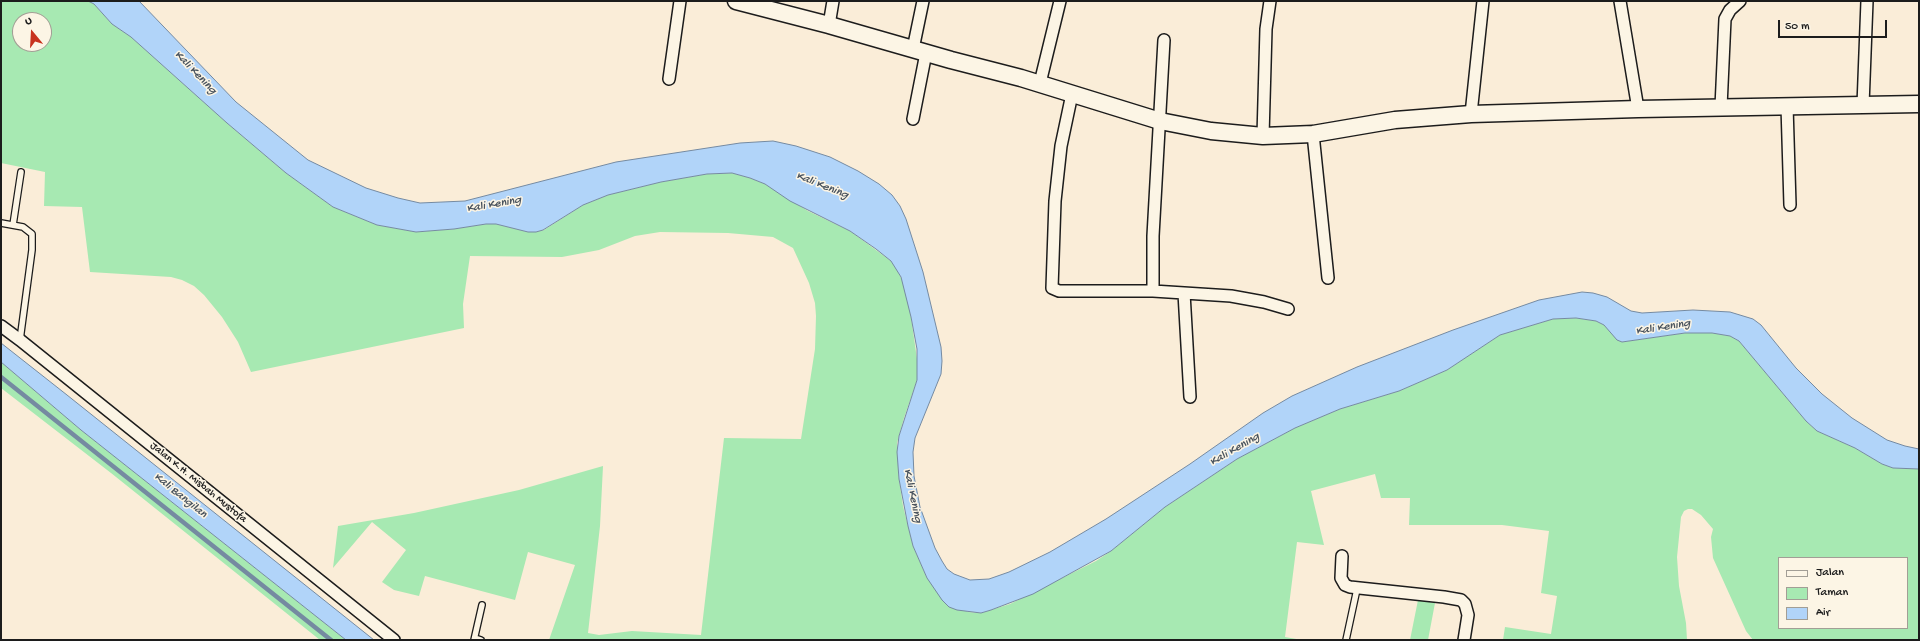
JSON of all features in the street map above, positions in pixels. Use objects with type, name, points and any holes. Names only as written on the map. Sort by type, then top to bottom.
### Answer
[{"type":"main road","points":[[736,1],[830,24],[920,51],[1040,83],[1160,120],[1211,131],[1263,136],[1313,134],[1395,120],[1471,114],[1722,107],[1919,104]]},
{"type":"street","points":[[669,79],[680,1]]},
{"type":"street","points":[[830,24],[833,1]]},
{"type":"street","points":[[913,119],[920,51],[923,1]]},
{"type":"street","points":[[1040,83],[1060,1]]},
{"type":"street","points":[[1263,136],[1266,29],[1270,1]]},
{"type":"street","points":[[1471,114],[1483,1]]},
{"type":"street","points":[[1620,1],[1638,109]]},
{"type":"street","points":[[1722,107],[1725,19],[1730,10],[1740,1]]},
{"type":"street","points":[[1863,105],[1867,1]]},
{"type":"street","points":[[1153,291],[1153,236],[1164,40]]},
{"type":"street","points":[[1072,94],[1060,146],[1055,201],[1052,288],[1059,291],[1153,291],[1231,296],[1264,302],[1288,309]]},
{"type":"street","points":[[1787,106],[1790,205]]},
{"type":"street","points":[[1313,134],[1328,278]]},
{"type":"street","points":[[1184,293],[1190,397]]},
{"type":"street","name":"Jalan K.H. Misbah Mustofa","points":[[1,326],[394,640]]},
{"type":"street","points":[[1342,556],[1341,572],[1345,585],[1357,589],[1461,600],[1465,604],[1468,615],[1464,640]]},
{"type":"lane","points":[[13,225],[21,172]]},
{"type":"lane","points":[[1,223],[28,230],[32,234],[20,340]]},
{"type":"lane","points":[[1346,640],[1357,589]]},
{"type":"lane","points":[[476,639],[482,605]]},
{"type":"green space","points":[[1,1],[88,1],[94,4],[112,24],[131,37],[227,123],[286,173],[333,207],[377,225],[416,232],[496,224],[528,232],[536,232],[544,230],[583,205],[608,195],[661,182],[707,174],[732,173],[765,184],[808,211],[850,231],[891,261],[897,269],[905,287],[918,366],[917,380],[897,443],[899,479],[903,506],[913,546],[927,578],[968,612],[981,613],[1010,604],[1096,561],[1111,551],[1165,507],[1237,459],[1295,428],[1340,409],[1399,391],[1447,370],[1500,335],[1553,319],[1576,318],[1596,321],[1604,325],[1622,342],[1685,333],[1712,333],[1730,336],[1739,341],[1806,421],[1817,431],[1855,448],[1882,464],[1893,468],[1919,469],[1919,640],[1753,640],[1746,631],[1713,558],[1711,537],[1713,529],[1701,515],[1692,509],[1688,509],[1684,511],[1681,517],[1677,557],[1679,586],[1686,623],[1687,640],[1503,640],[1505,627],[1551,634],[1557,596],[1541,593],[1549,531],[1502,525],[1409,525],[1410,498],[1381,498],[1375,474],[1311,491],[1324,545],[1297,542],[1285,637],[1302,640],[549,640],[575,565],[528,552],[515,600],[425,576],[419,596],[394,590],[382,582],[406,550],[372,522],[333,568],[338,526],[414,513],[519,490],[603,466],[600,526],[588,633],[599,635],[632,631],[701,635],[724,438],[801,439],[815,349],[816,316],[815,303],[809,283],[793,248],[773,237],[728,233],[660,232],[635,236],[599,250],[562,257],[470,256],[463,304],[464,328],[251,372],[238,342],[222,317],[204,295],[194,286],[182,280],[171,277],[90,272],[82,207],[44,206],[45,172],[1,163]]},
{"type":"green space","points":[[1,362],[81,430],[346,640],[320,640],[111,473],[1,388]]},
{"type":"green space","points":[[1418,600],[1435,603],[1428,640],[1410,640]]},
{"type":"water","name":"Kali Kening","points":[[88,1],[139,1],[236,102],[308,160],[366,188],[398,198],[420,203],[465,201],[616,162],[740,143],[773,141],[796,146],[830,157],[858,171],[879,184],[892,195],[900,206],[906,219],[923,272],[941,347],[941,374],[915,438],[913,452],[914,476],[920,507],[935,548],[947,569],[954,574],[970,580],[989,579],[1009,572],[1050,552],[1106,519],[1190,464],[1263,413],[1292,396],[1357,367],[1453,330],[1539,300],[1582,292],[1607,297],[1631,311],[1642,313],[1693,310],[1730,312],[1753,319],[1761,325],[1796,368],[1822,394],[1852,418],[1887,440],[1919,449],[1919,469],[1893,468],[1882,464],[1855,448],[1817,431],[1806,421],[1739,341],[1730,336],[1712,333],[1685,333],[1622,342],[1617,340],[1604,325],[1596,321],[1576,318],[1553,319],[1500,335],[1447,370],[1399,391],[1340,409],[1295,428],[1237,459],[1165,507],[1111,551],[1033,594],[981,613],[957,610],[949,607],[942,600],[927,578],[913,546],[908,526],[899,479],[897,452],[899,436],[917,380],[917,349],[901,277],[891,261],[876,249],[850,231],[790,201],[765,184],[732,173],[707,174],[661,182],[608,195],[583,205],[543,230],[536,232],[528,232],[496,224],[416,232],[377,225],[333,207],[286,173],[227,123],[131,37],[112,24],[94,4]]},
{"type":"water","name":"Kali Bangilan","points":[[1,343],[374,640],[346,640],[81,430],[1,362]]},
{"type":"waterway","points":[[1,377],[331,640]]}]
